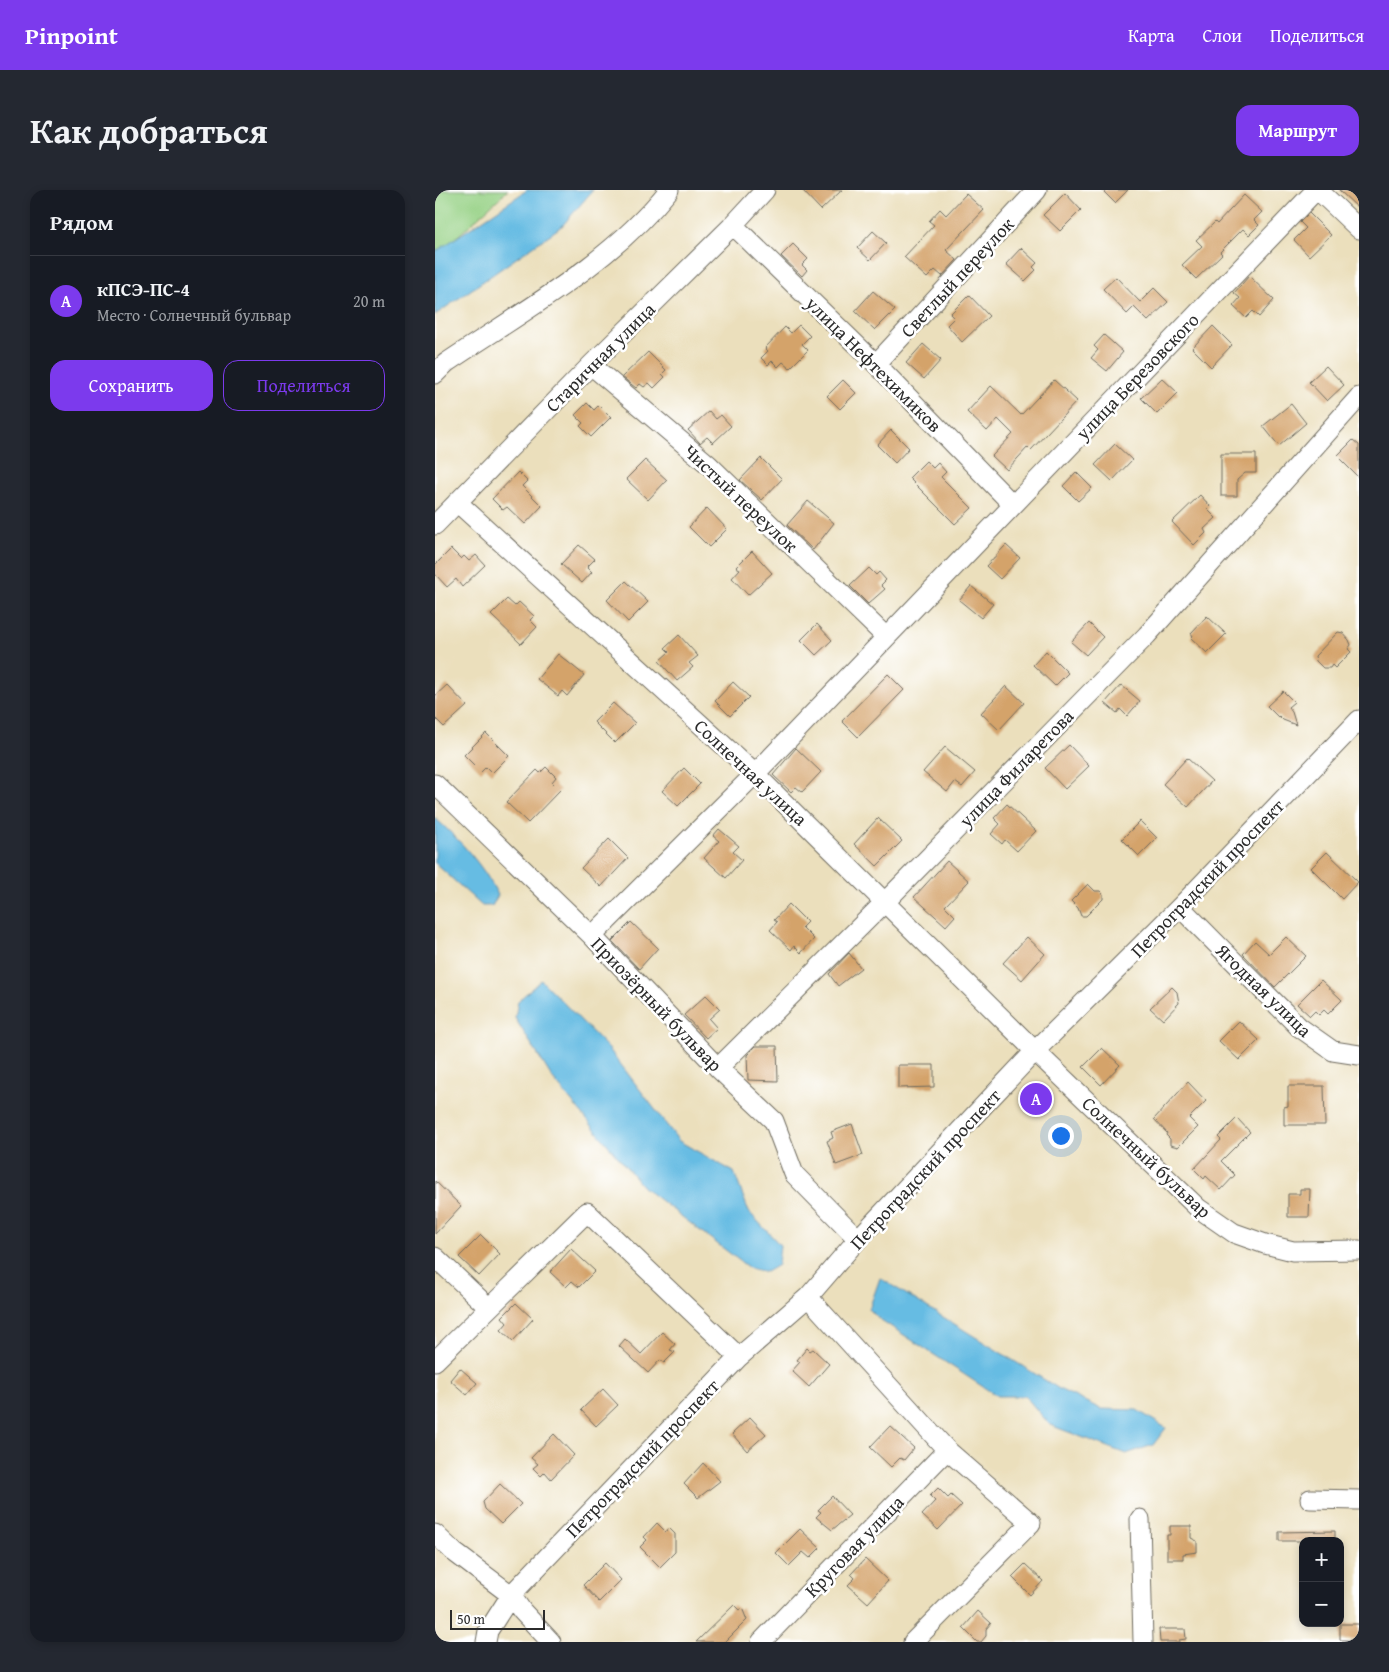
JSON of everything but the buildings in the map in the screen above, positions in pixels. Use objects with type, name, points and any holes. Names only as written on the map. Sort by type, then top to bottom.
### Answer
[{"type":"street","points":[[435,374],[446,363],[559,287],[614,246],[656,208],[669,190]]},
{"type":"street","name":"Старичная улица","points":[[435,525],[591,365],[733,225],[765,190]]},
{"type":"street","name":"Светлый переулок","points":[[876,364],[1037,190]]},
{"type":"street","points":[[1317,190],[1359,229]]},
{"type":"street","name":"улица Березовского","points":[[592,936],[755,774],[885,636],[1317,190]]},
{"type":"street","name":"улица Нефтехимиков","points":[[733,225],[876,364],[1013,505]]},
{"type":"street","name":"Чистый переулок","points":[[591,365],[709,465],[885,636]]},
{"type":"street","name":"улица Филаретова","points":[[718,1068],[886,901],[1147,635],[1359,397]]},
{"type":"street","name":"Солнечная улица","points":[[457,502],[755,774],[886,901],[1035,1051]]},
{"type":"street","name":"Петроградский проспект","points":[[486,1642],[488,1631],[511,1595],[739,1357],[808,1297],[858,1239],[1035,1051],[1179,907],[1359,720]]},
{"type":"street","name":"Приозёрный бульвар","points":[[435,784],[592,936],[718,1068],[774,1121],[794,1174],[858,1239]]},
{"type":"street","name":"Ягодная улица","points":[[1179,907],[1299,1028],[1333,1051],[1359,1055]]},
{"type":"street","name":"Солнечный бульвар","points":[[1035,1051],[1198,1208],[1234,1233],[1293,1251],[1359,1250]]},
{"type":"street","points":[[435,1361],[587,1212],[739,1357]]},
{"type":"street","points":[[435,1257],[488,1307]]},
{"type":"street","points":[[808,1297],[947,1450],[1031,1523],[913,1642]]},
{"type":"street","name":"Круговая улица","points":[[761,1642],[947,1450]]},
{"type":"street","points":[[1310,1498],[1359,1500]]},
{"type":"street","points":[[1140,1519],[1143,1642]]},
{"type":"street","points":[[435,1534],[454,1552],[511,1595],[522,1611],[551,1642]]},
{"type":"green space","points":[[435,190],[508,190],[435,257]]},
{"type":"water","points":[[527,190],[593,190],[562,226],[435,315],[435,252]]},
{"type":"water","points":[[435,818],[462,844],[485,873],[498,895],[492,906],[482,906],[435,863]]},
{"type":"water","points":[[541,980],[609,1049],[679,1141],[734,1172],[749,1212],[780,1245],[778,1265],[766,1272],[749,1268],[643,1187],[553,1079],[515,1018],[518,1001]]},
{"type":"water","points":[[880,1278],[1061,1390],[1101,1409],[1137,1410],[1166,1428],[1153,1445],[1126,1454],[1050,1425],[1025,1396],[997,1396],[878,1318],[869,1309]]},
{"type":"place","name":"кПСЭ-ПС-4","points":[[1036,1099]]}]
